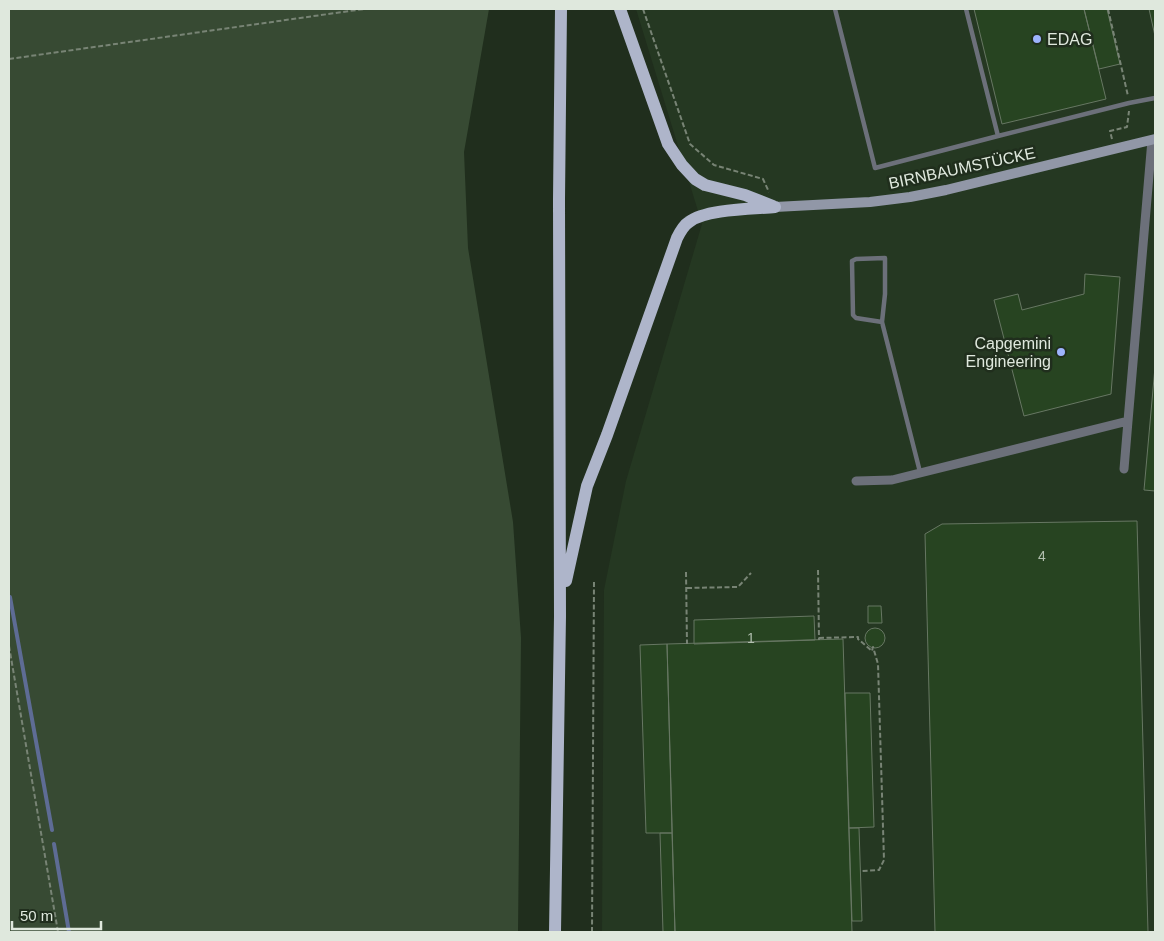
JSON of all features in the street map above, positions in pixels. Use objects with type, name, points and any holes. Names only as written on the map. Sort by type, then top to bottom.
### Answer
[{"type":"main road","points":[[555,932],[560,616],[559,199],[561,9]]},
{"type":"main road","points":[[620,9],[668,144],[676,158],[695,179],[705,185],[745,195],[775,207]]},
{"type":"main road","points":[[560,616],[569,561],[587,486],[677,238],[689,222],[706,215],[775,207]]},
{"type":"street","name":"BIRNBAUMSTÜCKE","points":[[775,207],[870,202],[910,197],[946,190],[1154,139],[1124,469]]},
{"type":"street","points":[[856,481],[892,480],[1128,421]]},
{"type":"lane","points":[[835,9],[875,168],[1128,103],[1155,98]]},
{"type":"lane","points":[[966,9],[998,136]]},
{"type":"lane","points":[[882,322],[856,318],[853,315],[852,261],[856,259],[885,258],[885,294],[882,322],[920,472]]},
{"type":"path","points":[[9,59],[364,9]]},
{"type":"path","points":[[644,9],[690,144],[714,165],[763,179],[775,207]]},
{"type":"path","points":[[1108,9],[1128,92],[1129,119],[1127,127],[1110,131],[1115,149]]},
{"type":"path","points":[[818,570],[819,639],[858,637],[872,651],[873,648],[878,664],[884,860],[879,870],[861,870]]},
{"type":"path","points":[[686,572],[688,644]]},
{"type":"path","points":[[687,588],[738,587],[751,572]]},
{"type":"path","points":[[592,932],[594,580]]},
{"type":"path","points":[[9,646],[58,932]]},
{"type":"shaded area","points":[[9,9],[489,9],[464,152],[468,248],[513,522],[521,638],[518,932],[9,932]]},
{"type":"shaded area","points":[[636,9],[1155,9],[1155,932],[602,932],[604,590],[626,481],[702,224]]},
{"type":"building","name":"EDAG","points":[[974,9],[1084,9],[1106,99],[1002,124]]},
{"type":"building","name":"EDAG","points":[[1084,9],[1107,9],[1120,64],[1099,69]]},
{"type":"building","points":[[1149,9],[1155,9],[1155,36]]},
{"type":"building","name":"Capgemini Engineering","points":[[1085,274],[1120,277],[1111,394],[1024,416],[994,300],[1018,294],[1022,310],[1084,294]]},
{"type":"building","points":[[1155,367],[1155,491],[1144,490]]},
{"type":"building","points":[[1137,521],[1148,932],[935,932],[925,534],[942,524]]},
{"type":"building","points":[[868,606],[881,606],[882,623],[868,623]]},
{"type":"building","points":[[814,616],[815,640],[694,644],[694,620]]},
{"type":"building","points":[[875,628],[882,631],[885,638],[882,645],[875,648],[868,645],[865,638],[868,631]]},
{"type":"building","points":[[843,639],[852,932],[675,932],[667,644]]},
{"type":"building","points":[[667,644],[672,833],[646,833],[640,645]]},
{"type":"building","points":[[845,693],[870,693],[874,827],[849,828]]},
{"type":"building","points":[[849,828],[859,828],[862,921],[852,921]]},
{"type":"building","points":[[660,833],[672,833],[675,932],[663,932]]},
{"type":"waterway","points":[[10,597],[52,830]]},
{"type":"waterway","points":[[54,844],[69,932]]},
{"type":"place","name":"EDAG","points":[[1037,39]]},
{"type":"place","name":"Capgemini Engineering","points":[[1061,352]]}]
